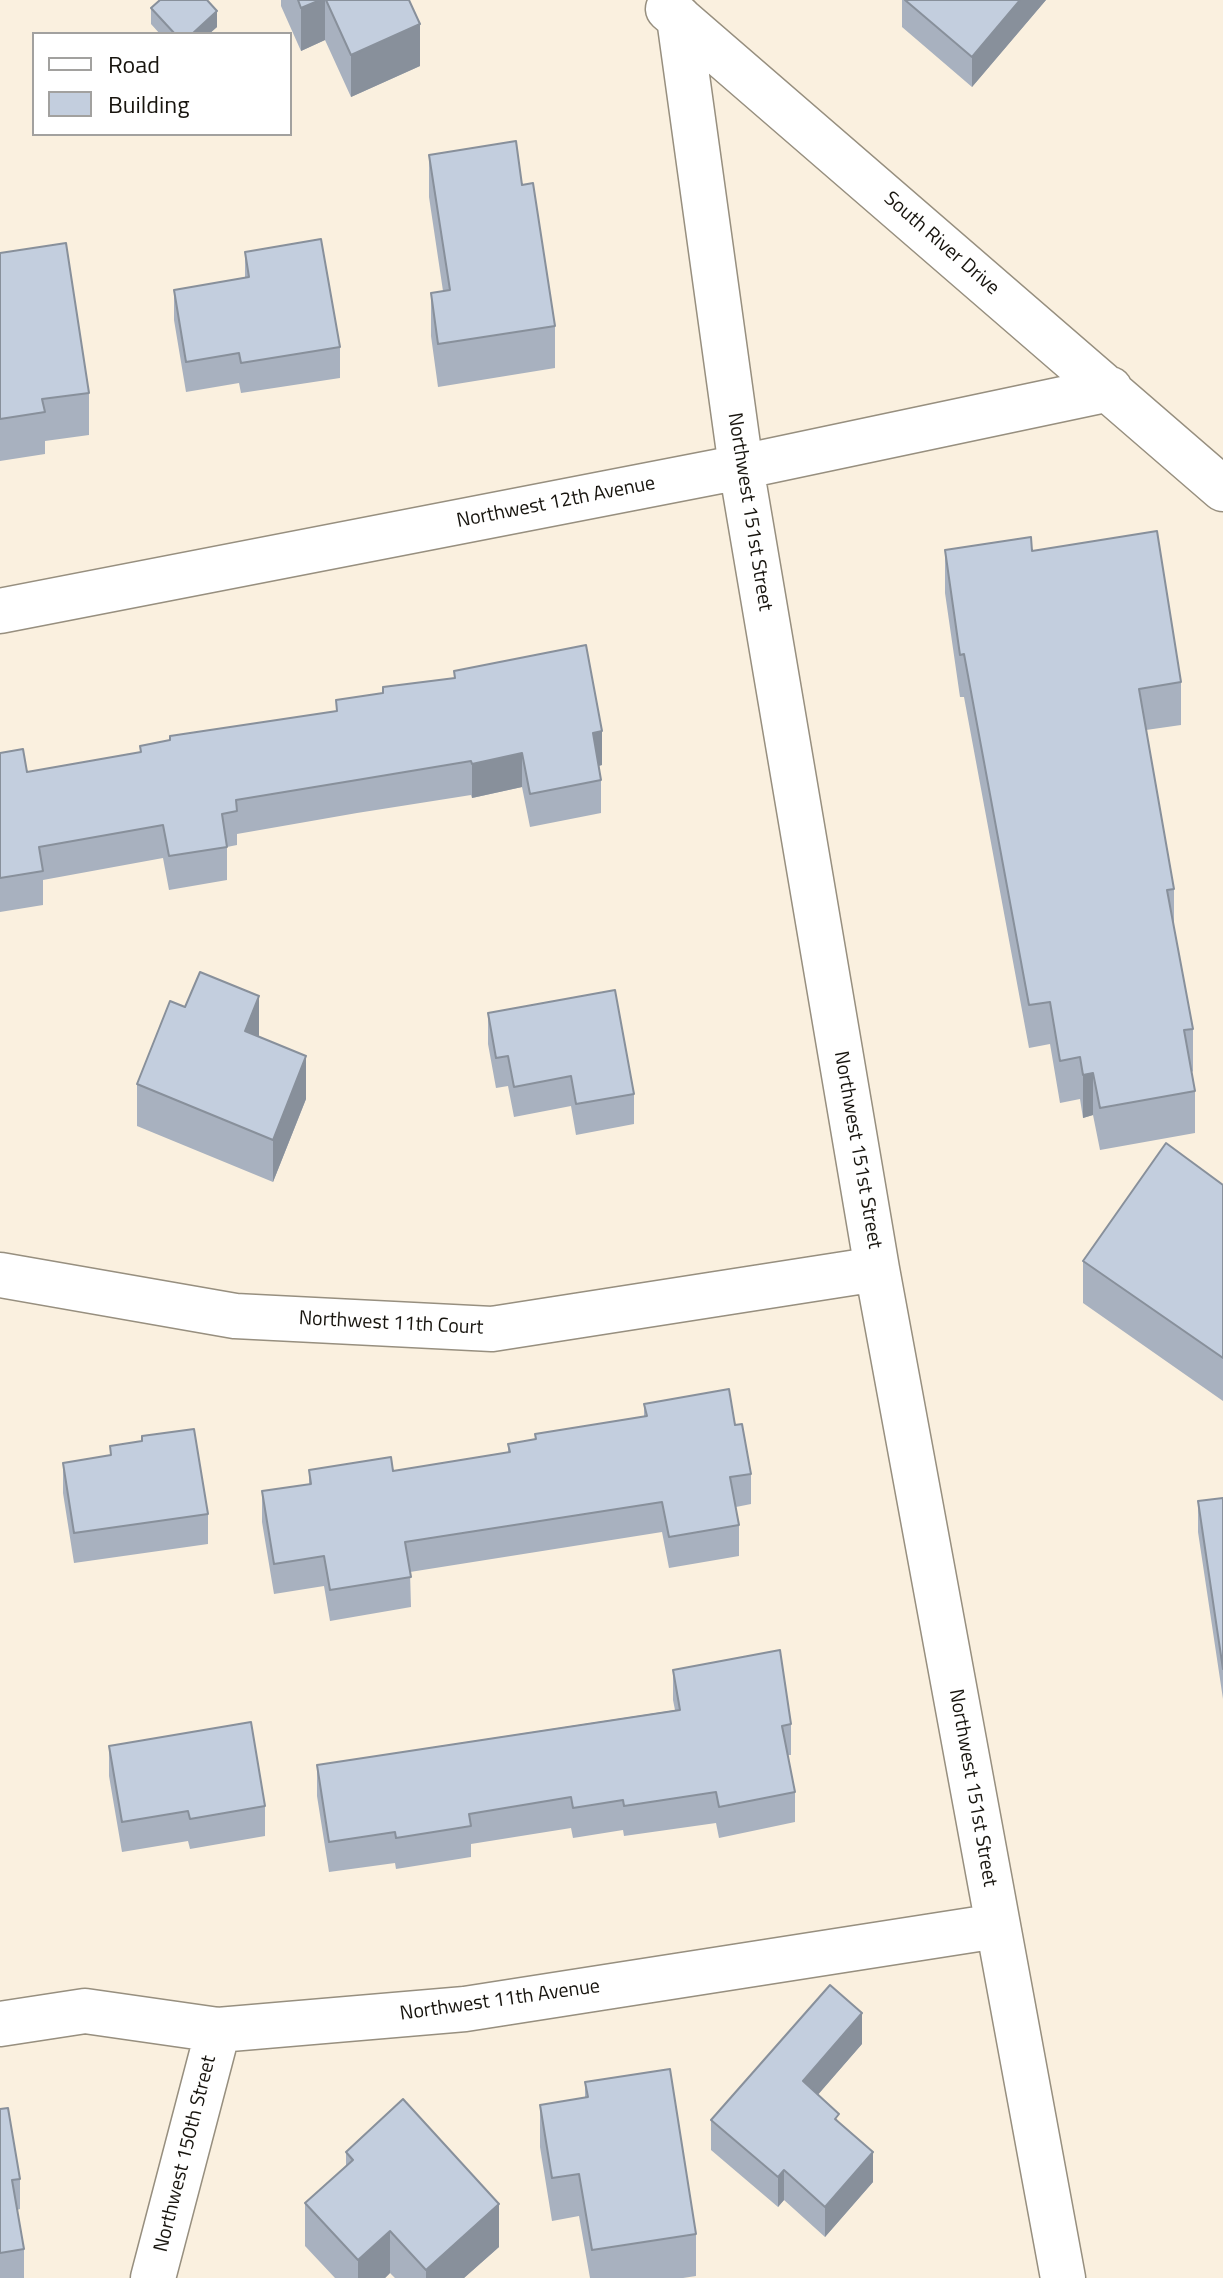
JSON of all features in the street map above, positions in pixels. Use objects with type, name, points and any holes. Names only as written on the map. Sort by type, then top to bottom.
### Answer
[{"type":"street","name":"South River Drive","points":[[668,9],[1223,489]]},
{"type":"street","name":"Northwest 151st Street","points":[[668,9],[741,467],[877,1269],[1063,2278]]},
{"type":"street","name":"Northwest 12th Avenue","points":[[0,611],[741,467],[1110,389]]},
{"type":"street","name":"Northwest 11th Court","points":[[0,1275],[235,1316],[492,1329],[877,1269]]},
{"type":"street","name":"Northwest 11th Avenue","points":[[0,2024],[85,2011],[218,2030],[465,2009],[997,1926]]},
{"type":"street","name":"Northwest 150th Street","points":[[153,2278],[218,2030]]},
{"type":"building","points":[[160,0],[207,0],[217,11],[194,32],[173,32],[151,8]]},
{"type":"building","points":[[298,0],[320,0],[301,8]]},
{"type":"building","points":[[326,0],[409,0],[420,24],[351,55]]},
{"type":"building","points":[[905,0],[1020,0],[972,57]]},
{"type":"building","points":[[516,141],[522,185],[533,183],[555,326],[438,344],[431,293],[450,290],[429,155]]},
{"type":"building","points":[[321,239],[340,347],[241,363],[239,353],[186,362],[174,290],[249,277],[245,252]]},
{"type":"building","points":[[66,243],[89,393],[42,399],[45,412],[0,419],[0,253]]},
{"type":"building","points":[[1157,531],[1181,682],[1139,689],[1174,889],[1167,890],[1193,1029],[1184,1030],[1195,1091],[1100,1108],[1093,1073],[1083,1075],[1080,1057],[1060,1061],[1050,1002],[1029,1005],[964,654],[960,655],[945,550],[1031,537],[1032,551]]},
{"type":"building","points":[[586,645],[602,731],[593,733],[601,780],[530,794],[522,753],[472,764],[471,761],[236,800],[237,811],[222,814],[227,847],[169,856],[163,825],[39,847],[43,871],[0,878],[0,753],[23,749],[27,772],[141,752],[140,746],[170,740],[170,736],[337,711],[336,700],[383,693],[383,687],[455,678],[454,671]]},
{"type":"building","points":[[200,972],[259,996],[245,1031],[306,1056],[273,1140],[137,1084],[170,1001],[185,1007]]},
{"type":"building","points":[[615,990],[634,1094],[576,1104],[571,1076],[514,1087],[508,1056],[496,1058],[488,1013]]},
{"type":"building","points":[[1166,1143],[1223,1185],[1223,1358],[1083,1261]]},
{"type":"building","points":[[729,1389],[735,1425],[742,1424],[751,1474],[730,1477],[739,1525],[669,1537],[662,1502],[405,1542],[411,1577],[330,1590],[324,1556],[274,1564],[262,1491],[311,1484],[309,1470],[391,1457],[393,1471],[510,1452],[508,1444],[536,1439],[535,1434],[647,1416],[644,1404]]},
{"type":"building","points":[[194,1429],[208,1514],[74,1533],[63,1463],[111,1455],[110,1446],[142,1441],[142,1436]]},
{"type":"building","points":[[1223,1498],[1223,1669],[1198,1501]]},
{"type":"building","points":[[780,1650],[791,1724],[782,1726],[795,1792],[719,1807],[716,1792],[624,1806],[623,1800],[573,1808],[571,1797],[469,1814],[471,1826],[396,1838],[395,1832],[329,1842],[317,1765],[680,1710],[673,1670]]},
{"type":"building","points":[[251,1722],[265,1806],[190,1819],[188,1811],[122,1822],[109,1746]]},
{"type":"building","points":[[830,1985],[862,2013],[803,2081],[839,2114],[835,2119],[873,2152],[825,2207],[784,2170],[778,2177],[711,2120]]},
{"type":"building","points":[[670,2069],[696,2234],[592,2250],[579,2174],[552,2178],[540,2105],[588,2097],[585,2082]]},
{"type":"building","points":[[403,2099],[499,2204],[426,2270],[390,2231],[358,2260],[305,2203],[353,2160],[346,2152]]},
{"type":"building","points":[[8,2108],[20,2179],[12,2180],[24,2249],[0,2253],[0,2109]]}]
